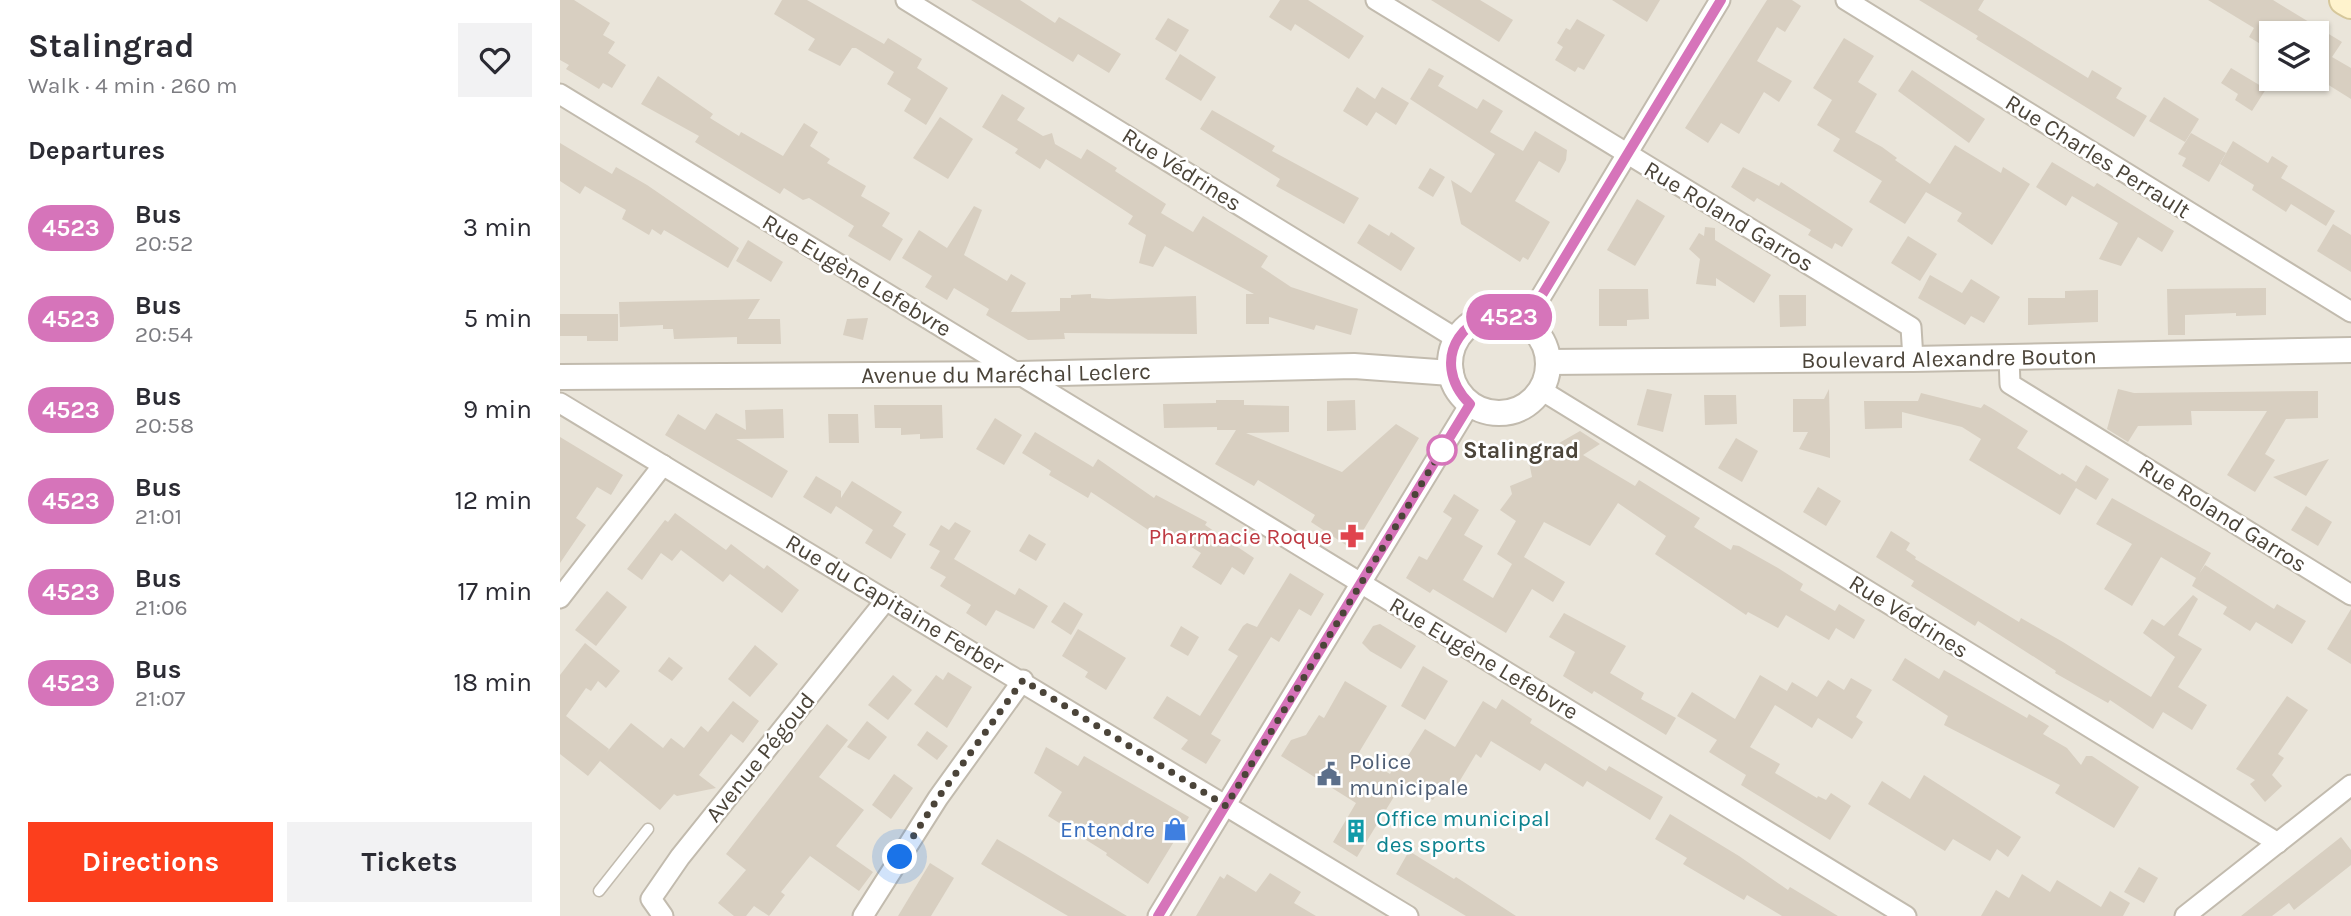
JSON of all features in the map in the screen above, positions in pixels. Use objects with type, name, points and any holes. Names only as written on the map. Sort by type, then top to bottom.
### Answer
[{"type":"main road","points":[[2344,0],[2351,4]]},
{"type":"street","name":"Rue Védrines","points":[[906,0],[1457,339]]},
{"type":"street","name":"Rue Roland Garros","points":[[1376,0],[1911,327],[1913,359]]},
{"type":"street","points":[[1525,323],[1720,0]]},
{"type":"street","name":"Rue Charles Perrault","points":[[1846,0],[2351,312]]},
{"type":"street","name":"Rue Eugène Lefebvre","points":[[560,94],[1906,916]]},
{"type":"street","points":[[1510,317],[1525,323],[1541,339],[1548,362],[1541,390],[1532,400],[1509,412],[1495,413],[1470,404],[1461,395],[1451,373],[1451,355],[1457,339],[1467,327],[1480,319],[1510,317]]},
{"type":"street","name":"Boulevard Alexandre Bouton","points":[[1548,362],[1913,359],[2351,350]]},
{"type":"street","name":"Rue Roland Garros","points":[[2009,357],[2010,384],[2351,595]]},
{"type":"street","name":"Avenue du Maréchal Leclerc","points":[[560,376],[1017,374],[1353,366],[1451,373]]},
{"type":"street","name":"Rue Védrines","points":[[1541,390],[2278,843]]},
{"type":"street","name":"Rue du Capitaine Ferber","points":[[560,403],[1023,680],[1408,916]]},
{"type":"street","points":[[1158,916],[1470,404]]},
{"type":"street","points":[[560,598],[663,465]]},
{"type":"street","name":"Avenue Pégoud","points":[[663,916],[651,899],[680,857],[886,600]]},
{"type":"street","points":[[863,916],[938,798],[1023,680]]},
{"type":"street","points":[[2185,916],[2351,785]]},
{"type":"lane","points":[[599,891],[648,829]]},
{"type":"shaded area","points":[[560,0],[2351,0],[2351,916],[560,916]]},
{"type":"building","points":[[560,0],[574,0],[610,23],[603,35],[615,42],[608,53],[626,65],[612,88],[603,83],[599,89],[566,69],[569,65],[560,60]]},
{"type":"building","points":[[782,0],[807,0],[884,44],[888,38],[922,59],[917,68],[948,88],[926,125],[904,111],[911,99],[887,84],[894,72],[856,48],[852,48],[840,66],[808,50],[815,39],[774,14]]},
{"type":"building","points":[[971,0],[1020,0],[1055,23],[1059,17],[1121,54],[1109,73],[1078,54],[1073,62]]},
{"type":"building","points":[[1280,0],[1308,0],[1364,36],[1349,59],[1295,24],[1291,31],[1269,17]]},
{"type":"building","points":[[1431,0],[1480,0],[1513,20],[1499,42]]},
{"type":"building","points":[[1612,0],[1660,0],[1647,22]]},
{"type":"building","points":[[1767,0],[1792,0],[1801,6],[1785,32],[1777,27],[1757,61],[1792,81],[1779,102],[1764,92],[1739,134],[1721,123],[1708,143],[1685,128]]},
{"type":"building","points":[[1919,0],[1984,0],[1978,10],[2088,78],[2092,70],[2122,88],[2116,98],[2147,116],[2134,137],[1976,39],[1978,36]]},
{"type":"building","points":[[2208,0],[2273,0],[2308,21],[2259,21],[2259,43],[2249,37],[2254,28]]},
{"type":"building","points":[[1168,18],[1189,30],[1176,52],[1155,39]]},
{"type":"building","points":[[1577,19],[1605,35],[1584,70],[1578,67],[1575,72],[1555,60],[1563,47],[1557,43],[1566,28],[1570,30]]},
{"type":"building","points":[[2329,34],[2342,42],[2332,57],[2351,68],[2351,99],[2329,85]]},
{"type":"building","points":[[1844,38],[1874,56],[1858,82],[1877,94],[1855,132],[1882,147],[1897,158],[1895,160],[1930,184],[1955,145],[2001,173],[2003,167],[2030,184],[1992,245],[1957,221],[1962,213],[1926,192],[1905,224],[1869,202],[1882,181],[1833,151],[1840,139],[1817,125],[1832,100],[1813,88]]},
{"type":"building","points":[[1180,54],[1216,77],[1201,101],[1165,79]]},
{"type":"building","points":[[1429,68],[1444,76],[1438,86],[1477,109],[1483,99],[1503,111],[1490,132],[1523,151],[1535,131],[1567,150],[1566,160],[1559,173],[1539,161],[1515,201],[1550,222],[1528,260],[1523,257],[1520,262],[1461,224],[1451,180],[1471,193],[1495,154],[1410,99]]},
{"type":"building","points":[[2231,68],[2259,85],[2259,91],[2265,91],[2252,111],[2235,100],[2238,94],[2221,83]]},
{"type":"building","points":[[1912,70],[1985,119],[1969,143],[1898,91]]},
{"type":"building","points":[[658,76],[713,114],[710,118],[739,136],[741,132],[783,156],[804,123],[818,132],[810,146],[830,159],[827,163],[866,186],[861,196],[890,213],[882,226],[903,239],[890,261],[848,236],[854,226],[809,198],[803,200],[784,188],[780,194],[695,142],[699,136],[641,104]]},
{"type":"building","points":[[1357,87],[1375,99],[1382,87],[1409,103],[1396,125],[1376,112],[1367,126],[1343,111]]},
{"type":"building","points":[[1002,94],[1025,108],[1017,120],[1043,136],[1052,133],[1055,144],[1081,159],[1087,149],[1117,168],[1115,171],[1166,204],[1161,213],[1193,232],[1203,216],[1268,256],[1261,267],[1291,287],[1358,309],[1351,335],[1316,325],[1314,330],[1269,317],[1269,324],[1246,324],[1246,294],[1254,294],[1165,246],[1153,267],[1139,263],[1146,235],[1128,224],[1133,216],[1046,159],[1040,169],[1015,153],[1018,149],[982,127]]},
{"type":"building","points":[[2164,97],[2199,119],[2185,142],[2149,121]]},
{"type":"building","points":[[1212,110],[1275,146],[1272,151],[1359,198],[1344,224],[1276,186],[1280,179],[1200,129]]},
{"type":"building","points":[[940,117],[973,139],[948,179],[913,158]]},
{"type":"building","points":[[2191,133],[2226,153],[2209,182],[2182,166],[2186,158],[2178,154]]},
{"type":"building","points":[[2233,141],[2268,163],[2272,156],[2288,166],[2281,178],[2335,211],[2326,226],[2291,204],[2286,212],[2252,190],[2254,185],[2220,164]]},
{"type":"building","points":[[560,143],[612,174],[616,167],[647,185],[739,248],[728,268],[664,230],[661,235],[652,229],[649,235],[622,219],[626,210],[585,186],[580,194],[560,181]]},
{"type":"building","points":[[2052,162],[2094,187],[2097,183],[2174,231],[2162,252],[2138,237],[2121,266],[2099,259],[2118,223],[2072,196],[2066,206],[2036,187]]},
{"type":"building","points":[[1743,167],[1779,186],[1781,182],[1853,229],[1842,247],[1835,243],[1832,249],[1808,235],[1811,230],[1757,198],[1754,202],[1731,187]]},
{"type":"building","points":[[1430,168],[1445,177],[1433,197],[1418,188]]},
{"type":"building","points":[[1637,199],[1665,216],[1635,266],[1607,250]]},
{"type":"building","points":[[974,206],[982,210],[964,255],[1007,281],[1011,274],[1026,283],[1011,312],[1060,311],[1060,298],[1071,298],[1071,295],[1091,294],[1091,298],[1109,299],[1196,296],[1197,334],[1064,333],[1065,339],[1028,340],[986,315],[989,309],[954,288],[947,300],[925,287],[932,276],[902,258],[919,230],[947,248]]},
{"type":"building","points":[[1369,224],[1389,236],[1391,232],[1415,248],[1401,271],[1357,243]]},
{"type":"building","points":[[2333,224],[2351,235],[2351,272],[2317,251]]},
{"type":"building","points":[[1705,227],[1715,228],[1715,240],[1771,275],[1754,303],[1716,278],[1716,286],[1696,284],[1700,259],[1689,249],[1699,233],[1704,236]]},
{"type":"building","points":[[1908,236],[1937,254],[1920,281],[1891,263]]},
{"type":"building","points":[[748,240],[783,262],[771,282],[736,261]]},
{"type":"building","points":[[1930,275],[1962,293],[1971,279],[2000,297],[1984,323],[1971,316],[1965,325],[1918,298]]},
{"type":"building","points":[[2266,288],[2266,315],[2185,315],[2185,335],[2168,335],[2167,289]]},
{"type":"building","points":[[1599,289],[1648,289],[1649,319],[1627,320],[1627,326],[1599,326]]},
{"type":"building","points":[[2098,290],[2098,322],[2028,325],[2028,298],[2065,298],[2065,291]]},
{"type":"building","points":[[1779,295],[1806,295],[1806,326],[1780,327]]},
{"type":"building","points":[[760,299],[748,319],[780,319],[781,344],[737,344],[737,337],[674,339],[673,329],[663,329],[663,325],[620,327],[619,302]]},
{"type":"building","points":[[560,314],[618,314],[618,341],[587,341],[587,336],[560,336]]},
{"type":"building","points":[[868,318],[863,340],[843,335],[847,319]]},
{"type":"building","points":[[1647,389],[1672,394],[1663,432],[1637,425]]},
{"type":"building","points":[[1829,389],[1830,458],[1799,449],[1808,432],[1793,432],[1793,399],[1824,399]]},
{"type":"building","points":[[2118,389],[2134,393],[2318,391],[2318,418],[2286,419],[2265,454],[2275,460],[2255,492],[2227,475],[2267,411],[2191,411],[2192,425],[2138,426],[2128,442],[2107,429]]},
{"type":"building","points":[[1921,393],[1981,408],[1984,404],[1993,409],[2028,431],[2017,448],[2060,475],[2062,473],[2076,482],[2086,465],[2109,479],[2096,500],[2076,488],[2060,515],[1969,460],[1981,439],[1962,427],[1902,412],[1902,428],[1865,429],[1864,401],[1918,401]]},
{"type":"building","points":[[1704,395],[1736,395],[1737,424],[1705,425]]},
{"type":"building","points":[[1216,400],[1244,400],[1244,405],[1289,406],[1289,432],[1246,433],[1342,472],[1396,424],[1419,438],[1352,549],[1311,522],[1315,515],[1258,480],[1254,486],[1215,464],[1236,430],[1217,430],[1217,427],[1164,428],[1163,404],[1216,403]]},
{"type":"building","points":[[1355,400],[1356,430],[1327,431],[1327,401]]},
{"type":"building","points":[[874,405],[942,405],[943,438],[920,439],[920,434],[901,435],[901,428],[875,428]]},
{"type":"building","points":[[783,409],[784,438],[736,439],[788,471],[772,498],[665,435],[678,414],[705,430],[716,413],[746,430],[745,410]]},
{"type":"building","points":[[828,414],[858,414],[859,443],[829,443]]},
{"type":"building","points":[[995,418],[1022,435],[1004,465],[976,449]]},
{"type":"building","points":[[1580,431],[1600,444],[1583,455],[1635,486],[1639,480],[1700,518],[1694,527],[1731,550],[1733,545],[1739,546],[1778,568],[1803,584],[1800,590],[1835,611],[1839,604],[1865,620],[1854,639],[1836,628],[1829,640],[1786,615],[1778,628],[1748,612],[1746,615],[1655,554],[1666,536],[1618,503],[1590,546],[1544,522],[1524,557],[1565,582],[1553,602],[1532,589],[1506,633],[1433,589],[1430,593],[1406,578],[1419,556],[1427,560],[1452,518],[1443,512],[1454,494],[1479,510],[1464,535],[1483,546],[1463,580],[1493,598],[1512,564],[1497,554],[1516,521],[1500,510],[1512,494],[1510,486],[1532,477],[1526,447],[1542,443],[1547,450]]},
{"type":"building","points":[[1035,432],[1093,467],[1098,459],[1154,498],[1156,495],[1207,522],[1205,525],[1254,558],[1244,575],[1232,567],[1221,585],[1192,567],[1201,553],[1167,532],[1162,539],[1091,492],[1088,498],[1049,475],[1051,471],[1022,453]]},
{"type":"building","points":[[560,437],[623,475],[611,495],[597,487],[576,518],[586,525],[560,563]]},
{"type":"building","points":[[1736,438],[1758,451],[1742,482],[1718,468]]},
{"type":"building","points":[[2329,459],[2306,496],[2273,477]]},
{"type":"building","points":[[816,476],[841,491],[841,498],[852,481],[902,512],[893,526],[906,534],[891,559],[865,543],[873,530],[836,506],[831,514],[803,497]]},
{"type":"building","points":[[1818,487],[1841,501],[1826,526],[1803,512]]},
{"type":"building","points":[[2112,498],[2211,553],[2199,574],[2205,565],[2274,609],[2277,604],[2306,621],[2292,644],[2256,622],[2250,631],[2223,614],[2227,607],[2192,586],[2196,578],[2161,557],[2132,606],[2104,589],[2132,544],[2096,524]]},
{"type":"building","points":[[2306,506],[2332,522],[2318,546],[2291,530]]},
{"type":"building","points":[[675,513],[726,550],[731,544],[764,569],[767,565],[799,590],[782,613],[730,574],[723,582],[681,550],[672,561],[661,553],[642,580],[627,569],[665,520],[668,522]]},
{"type":"building","points":[[955,522],[971,531],[954,559],[1015,595],[1019,588],[1048,606],[1034,629],[996,610],[986,626],[966,613],[971,605],[940,586],[946,577],[930,568],[940,551],[929,545],[941,525],[949,530]]},
{"type":"building","points":[[1891,531],[1910,543],[1906,550],[1916,557],[1915,559],[2019,622],[2021,618],[2063,642],[2151,697],[2175,657],[2143,633],[2152,619],[2164,626],[2193,595],[2198,599],[2178,635],[2202,649],[2178,687],[2207,705],[2192,730],[2163,712],[2153,729],[2110,700],[2108,703],[2055,673],[2056,671],[1978,621],[1975,626],[1911,586],[1914,581],[1876,557]]},
{"type":"building","points":[[1029,534],[1046,544],[1036,561],[1019,551]]},
{"type":"building","points":[[1290,573],[1324,594],[1311,616],[1299,609],[1279,642],[1271,637],[1211,734],[1221,740],[1206,764],[1181,749],[1188,740],[1153,718],[1167,696],[1200,716],[1238,656],[1228,650],[1243,626],[1247,623],[1257,627]]},
{"type":"building","points":[[607,591],[627,607],[596,646],[575,630]]},
{"type":"building","points":[[1064,602],[1083,614],[1071,635],[1051,622]]},
{"type":"building","points":[[2351,609],[2351,664],[2327,649]]},
{"type":"building","points":[[1564,613],[1626,646],[1610,673],[1644,693],[1641,699],[1676,718],[1666,735],[1594,691],[1592,694],[1563,676],[1575,652],[1549,637]]},
{"type":"building","points":[[1380,624],[1416,646],[1401,669],[1370,651],[1362,643],[1373,626]]},
{"type":"building","points":[[1181,626],[1199,637],[1188,656],[1170,646]]},
{"type":"building","points":[[1078,629],[1126,658],[1106,690],[1085,677],[1088,672],[1062,656]]},
{"type":"building","points":[[585,643],[620,671],[606,688],[598,681],[591,691],[586,688],[566,716],[609,749],[606,753],[631,723],[663,748],[671,738],[684,748],[701,726],[708,732],[733,701],[759,721],[743,743],[731,734],[699,775],[716,788],[677,796],[674,794],[660,810],[600,761],[588,776],[560,754],[560,675]]},
{"type":"building","points":[[755,645],[778,664],[750,697],[728,679]]},
{"type":"building","points":[[669,657],[683,668],[672,681],[658,671]]},
{"type":"building","points":[[1905,658],[1939,679],[1944,670],[2027,718],[2029,714],[2049,726],[2043,734],[2067,748],[2081,765],[2086,756],[2092,756],[2139,787],[2114,828],[2055,793],[2060,785],[1944,725],[1948,716],[1892,680]]},
{"type":"building","points":[[1423,666],[1448,681],[1425,720],[1401,706]]},
{"type":"building","points":[[948,672],[972,687],[947,728],[914,704],[936,675],[943,680]]},
{"type":"building","points":[[893,675],[912,690],[888,720],[868,705]]},
{"type":"building","points":[[1760,675],[1787,691],[1792,682],[1817,697],[1828,680],[1844,690],[1851,678],[1872,690],[1856,717],[1863,722],[1852,739],[1818,718],[1812,728],[1775,705],[1750,747],[1780,764],[1775,773],[1817,798],[1818,796],[1826,800],[1831,793],[1851,806],[1830,840],[1741,785],[1746,775],[1709,752],[1717,740],[1677,716],[1692,692],[1735,719]]},
{"type":"building","points":[[1345,681],[1387,706],[1358,754],[1390,774],[1399,759],[1404,762],[1425,729],[1455,747],[1483,701],[1496,709],[1502,699],[1532,719],[1530,723],[1606,771],[1609,766],[1663,797],[1650,820],[1587,781],[1583,787],[1545,763],[1540,771],[1491,741],[1481,758],[1476,754],[1453,792],[1442,785],[1433,800],[1403,782],[1357,857],[1333,842],[1356,803],[1281,756],[1291,740],[1306,735],[1319,715],[1324,718]]},
{"type":"building","points":[[2287,696],[2308,710],[2278,754],[2284,758],[2272,775],[2282,786],[2265,802],[2250,784],[2255,780],[2236,769]]},
{"type":"building","points":[[867,721],[887,737],[869,760],[847,747]]},
{"type":"building","points":[[827,724],[848,740],[819,777],[864,810],[836,846],[873,872],[859,891],[810,856],[781,892],[785,895],[769,916],[754,906],[746,916],[734,916],[718,903],[746,870],[726,854]]},
{"type":"building","points":[[927,731],[948,746],[937,760],[917,745]]},
{"type":"building","points":[[1046,747],[1078,766],[1084,756],[1189,817],[1148,884],[1106,855],[1107,853],[1048,816],[1062,792],[1034,773]]},
{"type":"building","points":[[894,774],[913,788],[891,819],[872,805]]},
{"type":"building","points":[[1924,775],[2021,837],[2008,857],[1997,849],[1990,861],[1953,839],[1945,851],[1868,804],[1882,781],[1910,799]]},
{"type":"building","points":[[1670,814],[1788,890],[1790,887],[1838,916],[1782,916],[1747,895],[1744,900],[1683,864],[1687,858],[1655,839]]},
{"type":"building","points":[[2341,837],[2351,850],[2351,865],[2294,910],[2289,903],[2272,916],[2241,916]]},
{"type":"building","points":[[997,839],[1127,916],[1068,916],[1056,909],[981,864]]},
{"type":"building","points":[[1409,851],[1454,879],[1456,877],[1516,916],[1466,916],[1396,874]]},
{"type":"building","points":[[930,863],[954,878],[931,916],[898,916]]},
{"type":"building","points":[[2139,867],[2158,878],[2144,903],[2124,892]]},
{"type":"building","points":[[1270,873],[1301,892],[1294,903],[1316,916],[1196,916],[1220,876],[1224,879],[1227,874],[1256,892]]},
{"type":"building","points":[[2022,874],[2050,892],[2057,880],[2101,907],[2110,891],[2130,903],[2123,916],[1981,916],[1996,890],[2009,898]]},
{"type":"bus line","name":"4523","points":[[1158,916],[1470,404],[1454,384],[1451,373],[1451,355],[1457,339],[1467,327],[1480,319],[1510,317],[1525,323],[1721,0]]},
{"type":"place","name":"Stalingrad","points":[[1442,450]]},
{"type":"place","name":"Pharmacie Roque","points":[[1352,536]]},
{"type":"place","name":"Police municipale","points":[[1329,774]]},
{"type":"place","name":"Entendre","points":[[1175,829]]},
{"type":"place","name":"Office municipal des sports","points":[[1356,831]]},
{"type":"route","points":[[900,857],[938,798],[1023,680],[1226,806],[1442,450]]}]
